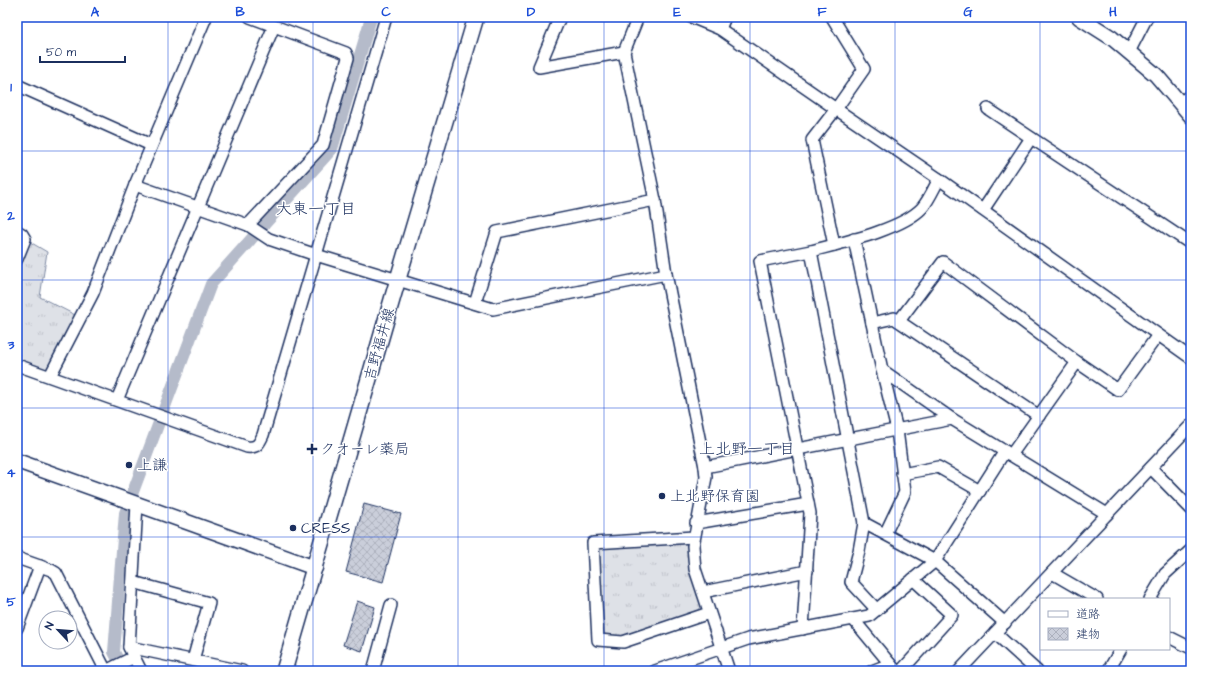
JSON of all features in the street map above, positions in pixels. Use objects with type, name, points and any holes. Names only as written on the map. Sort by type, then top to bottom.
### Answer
[{"type":"main road","name":"吉野福井線","points":[[284,671],[476,17]]},
{"type":"street","points":[[50,376],[93,294],[151,145],[206,17]]},
{"type":"street","points":[[248,225],[322,145],[348,58],[346,53],[250,17]]},
{"type":"street","points":[[18,367],[50,376],[247,447],[253,448],[258,445],[263,435],[386,17]]},
{"type":"street","points":[[560,17],[539,67],[624,52]]},
{"type":"street","points":[[638,17],[624,52],[655,200],[666,274],[706,467],[706,477],[696,523],[693,546],[695,569],[720,648],[729,671]]},
{"type":"street","points":[[691,17],[720,29],[939,179],[1191,358]]},
{"type":"street","points":[[720,29],[725,17]]},
{"type":"street","points":[[832,17],[864,69],[812,140],[834,245]]},
{"type":"street","points":[[1079,17],[1112,38],[1185,99],[1191,116]]},
{"type":"street","points":[[1129,52],[1147,17]]},
{"type":"street","points":[[117,400],[274,26]]},
{"type":"street","points":[[17,85],[151,145]]},
{"type":"street","points":[[988,109],[1191,244]]},
{"type":"street","points":[[983,210],[1031,138]]},
{"type":"street","points":[[803,629],[810,513],[760,261],[834,245],[901,224],[922,208],[939,179]]},
{"type":"street","points":[[135,185],[248,225],[269,239],[316,255],[493,309],[666,274]]},
{"type":"street","points":[[475,303],[497,232],[655,200]]},
{"type":"street","points":[[17,231],[25,238],[17,259]]},
{"type":"street","points":[[854,239],[882,370],[897,430],[905,492],[885,534]]},
{"type":"street","points":[[811,251],[864,523],[851,582],[876,610]]},
{"type":"street","points":[[899,321],[943,262],[1077,362],[1118,390],[1158,335]]},
{"type":"street","points":[[872,323],[894,318],[1039,416]]},
{"type":"street","points":[[655,671],[748,639],[869,616],[935,560],[980,491],[1008,453],[1039,416],[1077,362]]},
{"type":"street","points":[[882,370],[952,419],[1107,514]]},
{"type":"street","points":[[706,467],[952,419]]},
{"type":"street","points":[[960,671],[1191,424]]},
{"type":"street","points":[[17,461],[315,568]]},
{"type":"street","points":[[902,474],[938,467],[980,491]]},
{"type":"street","points":[[1150,468],[1191,509]]},
{"type":"street","points":[[136,504],[129,647],[141,671]]},
{"type":"street","points":[[696,523],[808,504]]},
{"type":"street","points":[[864,523],[935,560],[1005,623]]},
{"type":"street","points":[[694,538],[592,543],[598,640],[624,642],[709,613]]},
{"type":"street","points":[[1151,598],[1165,574],[1191,550]]},
{"type":"street","points":[[17,558],[52,570],[56,573],[106,671],[134,657]]},
{"type":"street","points":[[17,628],[40,566]]},
{"type":"street","points":[[702,592],[807,571]]},
{"type":"street","points":[[1052,573],[1095,598]]},
{"type":"street","points":[[901,671],[952,615],[913,579]]},
{"type":"street","points":[[133,582],[209,603],[193,660]]},
{"type":"street","points":[[373,671],[391,605]]},
{"type":"street","points":[[853,619],[893,667],[872,671]]},
{"type":"street","points":[[995,633],[1037,671]]},
{"type":"street","points":[[1170,638],[1191,648]]},
{"type":"street","points":[[129,647],[242,671]]},
{"type":"street","points":[[1108,671],[1120,650]]},
{"type":"green space","points":[[25,239],[47,252],[40,297],[77,316],[50,376],[17,365],[17,256]]},
{"type":"green space","points":[[694,537],[709,613],[629,640],[598,640],[597,543]]},
{"type":"building","points":[[364,504],[401,514],[383,582],[346,572]]},
{"type":"building","points":[[357,601],[375,607],[362,651],[343,645]]},
{"type":"waterway","points":[[124,671],[114,652],[125,513],[211,284],[332,149],[371,18],[373,17]]},
{"type":"place","name":"クオーレ薬局","points":[[312,449]]},
{"type":"place","name":"上謙","points":[[129,465]]},
{"type":"place","name":"上北野保育園","points":[[662,496]]},
{"type":"place","name":"CRESS","points":[[293,528]]},
{"type":"district","name":"大東一丁目","points":[[316,208]]},
{"type":"district","name":"上北野一丁目","points":[[747,448]]}]
